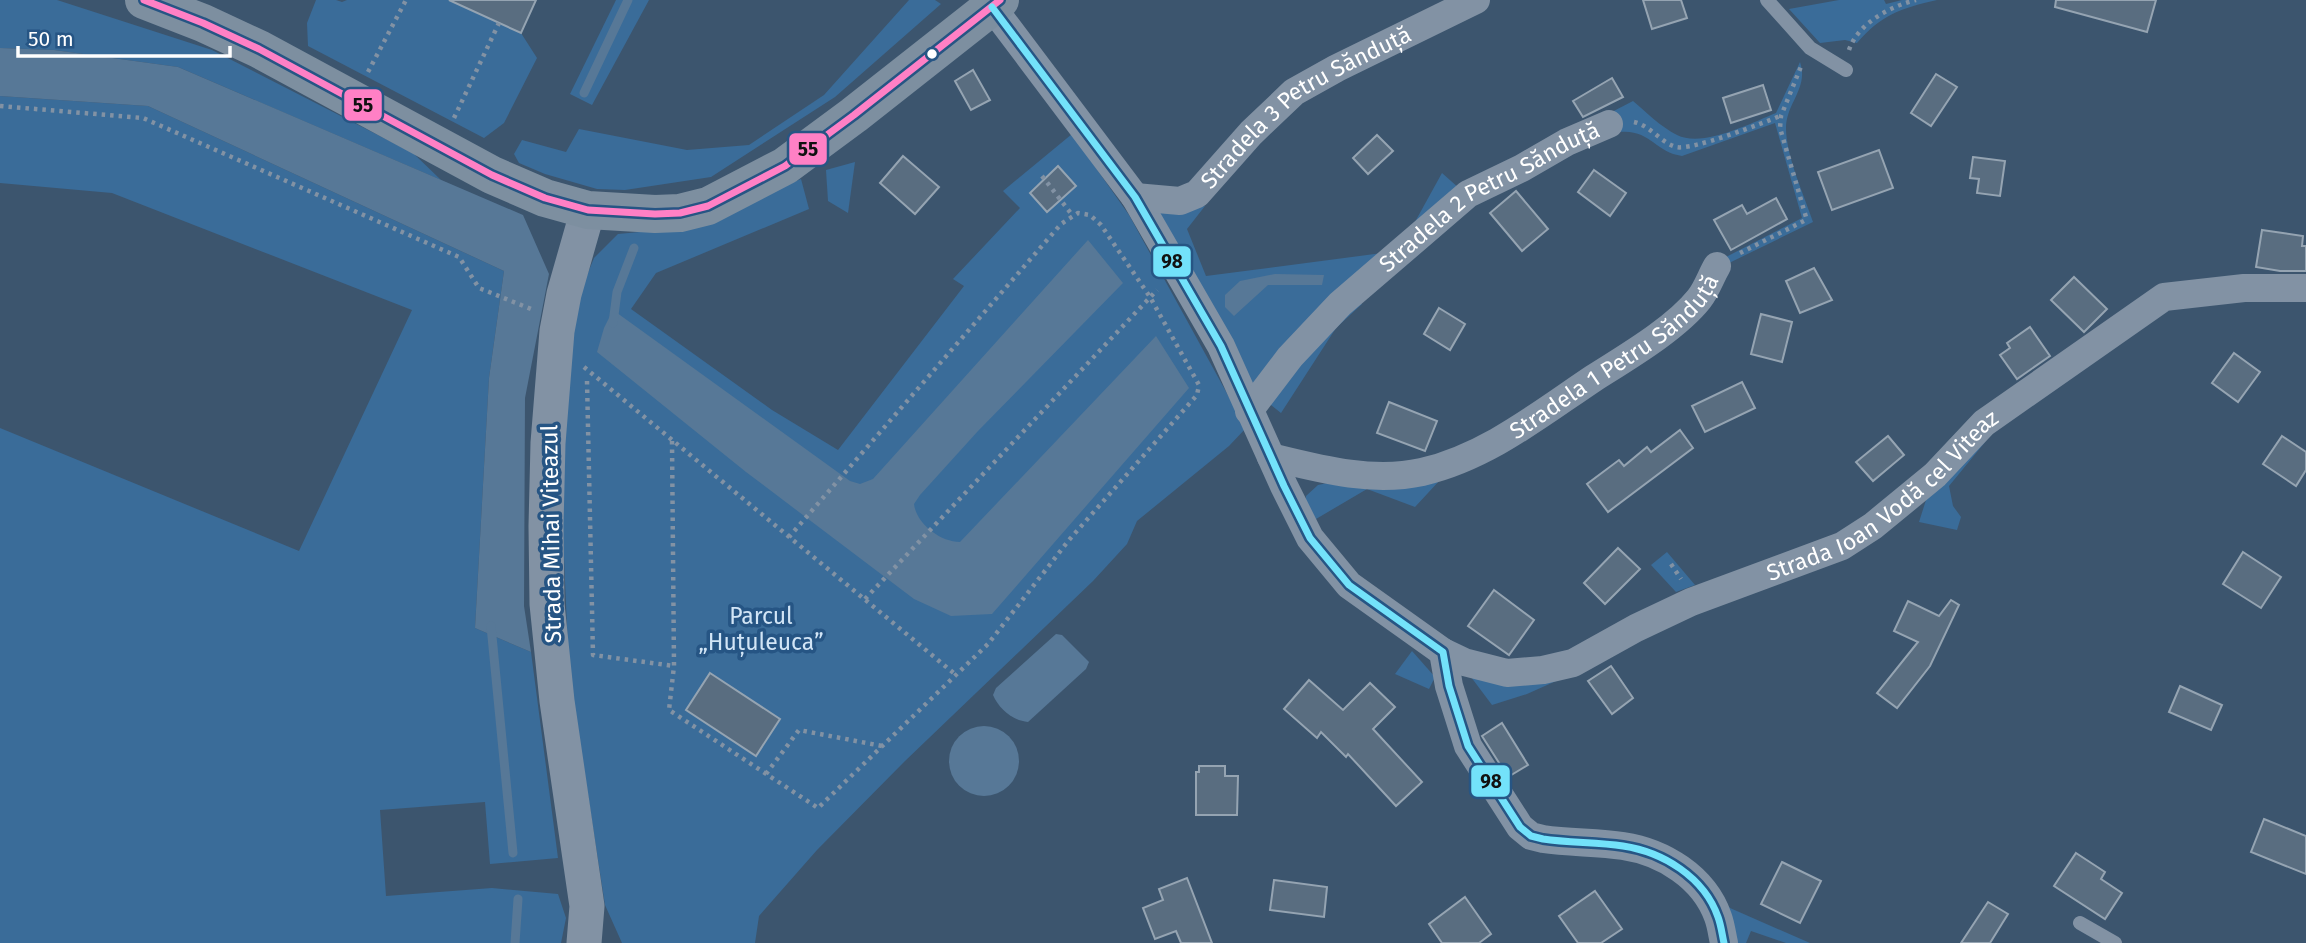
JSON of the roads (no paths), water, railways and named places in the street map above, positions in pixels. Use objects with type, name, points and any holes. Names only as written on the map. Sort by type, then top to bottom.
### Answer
[{"type":"main road","points":[[144,0],[259,49],[440,148],[544,198],[588,210],[655,214],[680,213],[708,206],[785,166],[855,115],[996,3]]},
{"type":"street","name":"Stradela 3 Petru Sănduță","points":[[1135,197],[1180,201],[1197,194],[1251,133],[1294,92],[1336,68],[1476,0]]},
{"type":"street","name":"Strada Ioan Vodă cel Viteaz","points":[[996,3],[1135,197],[1221,346],[1310,538],[1349,585],[1443,652],[1464,662],[1507,673],[1543,670],[1573,663],[1636,628],[1691,602],[1842,546],[1873,526],[1935,475],[1984,423],[2164,297],[2244,288],[2306,288]]},
{"type":"street","name":"Stradela 2 Petru Sănduță","points":[[1249,411],[1290,357],[1340,304],[1468,194],[1567,142],[1609,124]]},
{"type":"street","name":"Strada Mihai Viteazul","points":[[588,210],[564,294],[571,350],[548,443],[547,604],[557,701],[587,906],[588,940]]},
{"type":"street","name":"Stradela 1 Petru Sănduță","points":[[1271,457],[1357,475],[1392,476],[1423,472],[1469,456],[1538,418],[1659,336],[1700,298],[1717,266]]},
{"type":"street","points":[[1443,652],[1449,686],[1468,746],[1520,827],[1531,836],[1543,839],[1622,846],[1648,852],[1669,861],[1703,890],[1718,916],[1724,943]]},
{"type":"lane","points":[[1768,0],[1810,48],[1846,64]]},
{"type":"lane","points":[[2080,923],[2115,943]]},
{"type":"waterway","points":[[584,93],[628,0]]},
{"type":"waterway","points":[[613,323],[617,292],[634,248]]},
{"type":"waterway","points":[[491,626],[513,853]]},
{"type":"waterway","points":[[515,943],[518,899]]},
{"type":"park label","name":"Parcul „Huțuleuca”","points":[[761,629]]}]
